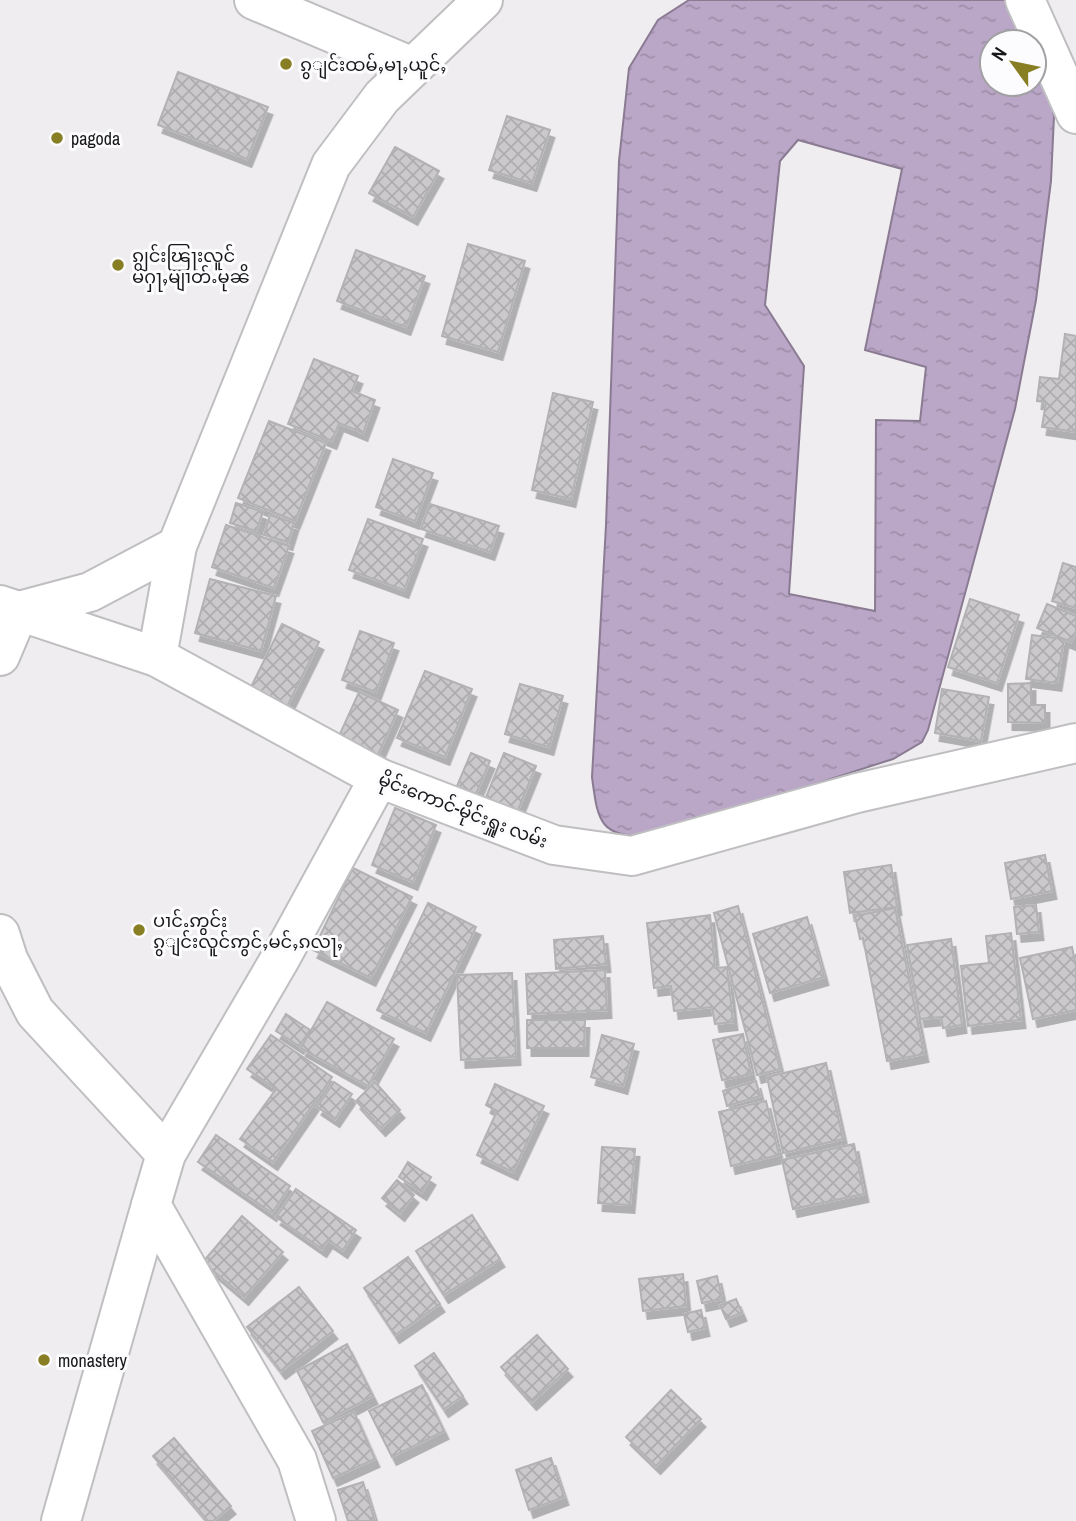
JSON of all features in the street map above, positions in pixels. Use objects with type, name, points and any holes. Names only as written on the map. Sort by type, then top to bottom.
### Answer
[{"type":"street","points":[[254,0],[413,67]]},
{"type":"street","points":[[157,657],[177,546],[331,165],[382,97],[483,0]]},
{"type":"street","points":[[1025,0],[1076,114]]},
{"type":"street","points":[[0,656],[10,608],[90,593],[177,546]]},
{"type":"street","name":"မိုင်းကောင်-မိုင်းရှူး လမ်း","points":[[10,608],[157,657],[379,778],[554,845],[632,856],[857,793],[1076,743]]},
{"type":"street","points":[[61,1521],[166,1154],[280,958],[379,778]]},
{"type":"street","points":[[0,934],[8,958],[35,1012],[166,1154]]},
{"type":"street","points":[[151,1205],[296,1460],[316,1521]]},
{"type":"water","points":[[689,0],[1017,0],[1029,28],[978,28],[978,98],[1048,98],[1048,85],[1054,116],[1051,181],[1036,300],[1015,409],[928,730],[922,742],[893,759],[650,837],[621,834],[604,824],[597,806],[592,777],[606,525],[619,161],[629,68],[658,20]],"holes":[[[798,140],[902,169],[865,350],[926,367],[920,421],[876,420],[875,611],[789,594],[804,366],[765,305],[780,161]]]},
{"type":"building","points":[[178,72],[268,107],[247,159],[158,125]]},
{"type":"building","points":[[507,116],[550,130],[532,183],[489,170]]},
{"type":"building","points":[[395,147],[439,171],[413,217],[369,193]]},
{"type":"building","points":[[468,244],[525,261],[498,352],[442,336]]},
{"type":"building","points":[[356,250],[425,276],[406,327],[337,301]]},
{"type":"building","points":[[1065,334],[1076,336],[1076,432],[1042,427],[1046,402],[1037,401],[1040,377],[1059,379]]},
{"type":"building","points":[[314,359],[358,376],[352,391],[375,400],[363,433],[339,423],[332,441],[288,424]]},
{"type":"building","points":[[553,393],[593,402],[571,499],[532,490]]},
{"type":"building","points":[[269,421],[326,443],[295,521],[238,498]]},
{"type":"building","points":[[393,459],[433,473],[415,521],[376,507]]},
{"type":"building","points":[[236,503],[263,512],[256,531],[230,523]]},
{"type":"building","points":[[430,504],[499,526],[490,552],[421,529]]},
{"type":"building","points":[[270,515],[294,523],[288,542],[264,535]]},
{"type":"building","points":[[368,519],[423,539],[404,590],[349,570]]},
{"type":"building","points":[[226,525],[289,546],[274,588],[212,567]]},
{"type":"building","points":[[1063,563],[1076,567],[1076,608],[1052,601]]},
{"type":"building","points":[[210,579],[276,596],[261,651],[195,633]]},
{"type":"building","points":[[970,599],[1019,615],[997,683],[948,667]]},
{"type":"building","points":[[1047,604],[1076,616],[1076,631],[1071,642],[1037,628]]},
{"type":"building","points":[[282,624],[319,642],[286,709],[249,691]]},
{"type":"building","points":[[360,631],[394,643],[376,692],[342,680]]},
{"type":"building","points":[[1032,635],[1064,639],[1057,683],[1026,679]]},
{"type":"building","points":[[425,671],[472,689],[445,757],[397,738]]},
{"type":"building","points":[[1031,683],[1031,705],[1045,705],[1045,723],[1008,722],[1008,684]]},
{"type":"building","points":[[520,684],[563,696],[549,747],[505,734]]},
{"type":"building","points":[[942,689],[989,697],[981,741],[935,733]]},
{"type":"building","points":[[359,692],[398,710],[373,766],[334,747]]},
{"type":"building","points":[[471,753],[490,761],[476,794],[457,786]]},
{"type":"building","points":[[504,753],[536,766],[512,825],[480,812]]},
{"type":"building","points":[[395,808],[436,825],[413,882],[372,865]]},
{"type":"building","points":[[1045,855],[1052,891],[1011,899],[1005,863]]},
{"type":"building","points":[[891,865],[897,907],[850,913],[844,872]]},
{"type":"building","points":[[353,868],[412,897],[371,978],[313,950]]},
{"type":"building","points":[[428,903],[476,927],[426,1033],[377,1010]]},
{"type":"building","points":[[1036,905],[1039,932],[1017,934],[1014,907]]},
{"type":"building","points":[[738,906],[780,1069],[757,1075],[714,913]]},
{"type":"building","points":[[895,908],[924,1054],[887,1061],[863,938],[860,939],[855,916]]},
{"type":"building","points":[[710,915],[715,968],[727,967],[733,1022],[715,1024],[712,1007],[674,1011],[671,986],[654,988],[647,923]]},
{"type":"building","points":[[807,917],[824,977],[770,993],[753,934]]},
{"type":"building","points":[[1011,933],[1021,1020],[968,1026],[961,966],[989,963],[986,936]]},
{"type":"building","points":[[603,936],[606,964],[556,969],[554,940]]},
{"type":"building","points":[[951,939],[962,1025],[943,1028],[941,1017],[920,1019],[907,945]]},
{"type":"building","points":[[1072,947],[1076,967],[1076,1010],[1033,1019],[1020,958]]},
{"type":"building","points":[[605,970],[607,1010],[528,1014],[526,974]]},
{"type":"building","points":[[512,973],[516,1057],[461,1060],[457,975]]},
{"type":"building","points":[[327,1002],[394,1039],[368,1086],[301,1048]]},
{"type":"building","points":[[286,1014],[310,1030],[299,1046],[276,1031]]},
{"type":"building","points":[[527,1020],[585,1020],[584,1048],[527,1048]]},
{"type":"building","points":[[743,1034],[751,1074],[722,1080],[713,1040]]},
{"type":"building","points":[[271,1035],[332,1077],[273,1162],[240,1139],[276,1089],[247,1069]]},
{"type":"building","points":[[602,1035],[634,1044],[623,1086],[591,1077]]},
{"type":"building","points":[[826,1063],[843,1139],[783,1153],[767,1077]]},
{"type":"building","points":[[756,1081],[760,1096],[727,1106],[723,1091]]},
{"type":"building","points":[[334,1082],[352,1094],[335,1119],[317,1107]]},
{"type":"building","points":[[375,1082],[400,1110],[381,1128],[356,1101]]},
{"type":"building","points":[[495,1084],[544,1106],[513,1172],[477,1155],[497,1111],[486,1105]]},
{"type":"building","points":[[766,1101],[779,1155],[731,1166],[719,1112]]},
{"type":"building","points":[[216,1135],[290,1186],[272,1213],[198,1162]]},
{"type":"building","points":[[854,1144],[864,1194],[793,1209],[782,1160]]},
{"type":"building","points":[[602,1147],[635,1149],[630,1205],[598,1203]]},
{"type":"building","points":[[408,1162],[431,1177],[422,1192],[399,1177]]},
{"type":"building","points":[[397,1180],[414,1195],[400,1213],[382,1198]]},
{"type":"building","points":[[296,1189],[356,1230],[343,1250],[328,1240],[322,1249],[276,1217]]},
{"type":"building","points":[[472,1215],[500,1259],[444,1295],[416,1251]]},
{"type":"building","points":[[242,1216],[283,1252],[244,1297],[203,1262]]},
{"type":"building","points":[[408,1257],[440,1304],[395,1335],[364,1288]]},
{"type":"building","points":[[683,1274],[686,1306],[643,1311],[639,1279]]},
{"type":"building","points":[[717,1276],[722,1299],[702,1303],[697,1281]]},
{"type":"building","points":[[299,1287],[333,1331],[281,1371],[247,1327]]},
{"type":"building","points":[[736,1299],[742,1313],[726,1319],[720,1305]]},
{"type":"building","points":[[701,1310],[705,1328],[688,1332],[684,1314]]},
{"type":"building","points":[[537,1335],[568,1369],[532,1402],[501,1367]]},
{"type":"building","points":[[347,1344],[373,1396],[323,1422],[297,1371]]},
{"type":"building","points":[[434,1353],[463,1396],[444,1409],[415,1366]]},
{"type":"building","points":[[422,1385],[444,1431],[392,1457],[369,1411]]},
{"type":"building","points":[[671,1390],[701,1419],[656,1466],[626,1437]]},
{"type":"building","points":[[354,1412],[375,1459],[333,1478],[312,1431]]},
{"type":"building","points":[[174,1438],[231,1506],[213,1521],[208,1521],[153,1456]]},
{"type":"building","points":[[551,1458],[564,1497],[529,1510],[516,1470]]},
{"type":"building","points":[[363,1482],[375,1521],[348,1521],[338,1490]]},
{"type":"place","name":"ၵွျင်းထမ်ႇမႃႇယူင်ႇ","points":[[286,64]]},
{"type":"place","name":"pagoda","points":[[57,138]]},
{"type":"place","name":"ၵျွင်းၽြႃးလူင် မႁႃႇမျၢတ်ႉမုၼိ","points":[[118,265]]},
{"type":"place","name":"ပၢင်ႇဢွင်ႈ ၵွျင်းလူင်ဢွင်ႇမင်ႇၵလႃႇ","points":[[139,930]]},
{"type":"place","name":"monastery","points":[[44,1360]]}]
